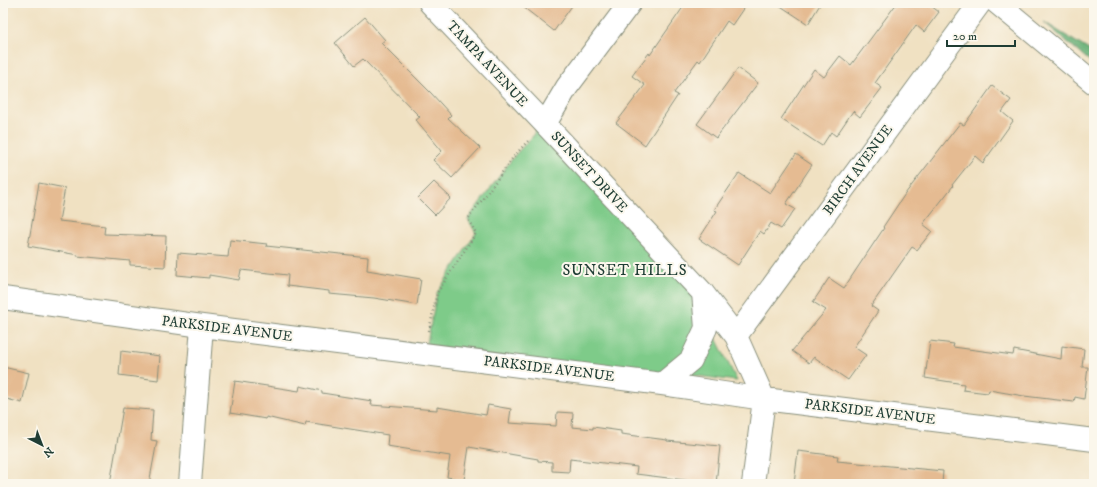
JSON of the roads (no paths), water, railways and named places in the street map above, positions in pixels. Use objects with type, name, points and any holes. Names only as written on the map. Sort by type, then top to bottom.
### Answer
[{"type":"street","name":"TAMPA AVENUE","points":[[430,3],[545,124]]},
{"type":"street","name":"SUNSET DRIVE","points":[[630,3],[568,87],[545,124],[703,293],[736,336],[764,399]]},
{"type":"street","name":"BIRCH AVENUE","points":[[736,336],[980,3]]},
{"type":"street","points":[[997,3],[1094,83]]},
{"type":"street","points":[[662,384],[691,360],[706,328],[703,293]]},
{"type":"street","name":"PARKSIDE AVENUE","points":[[3,298],[202,326],[1094,440]]},
{"type":"street","points":[[190,484],[202,326]]},
{"type":"street","points":[[753,484],[764,399]]},
{"type":"district","name":"SUNSET HILLS","points":[[625,270]]}]
